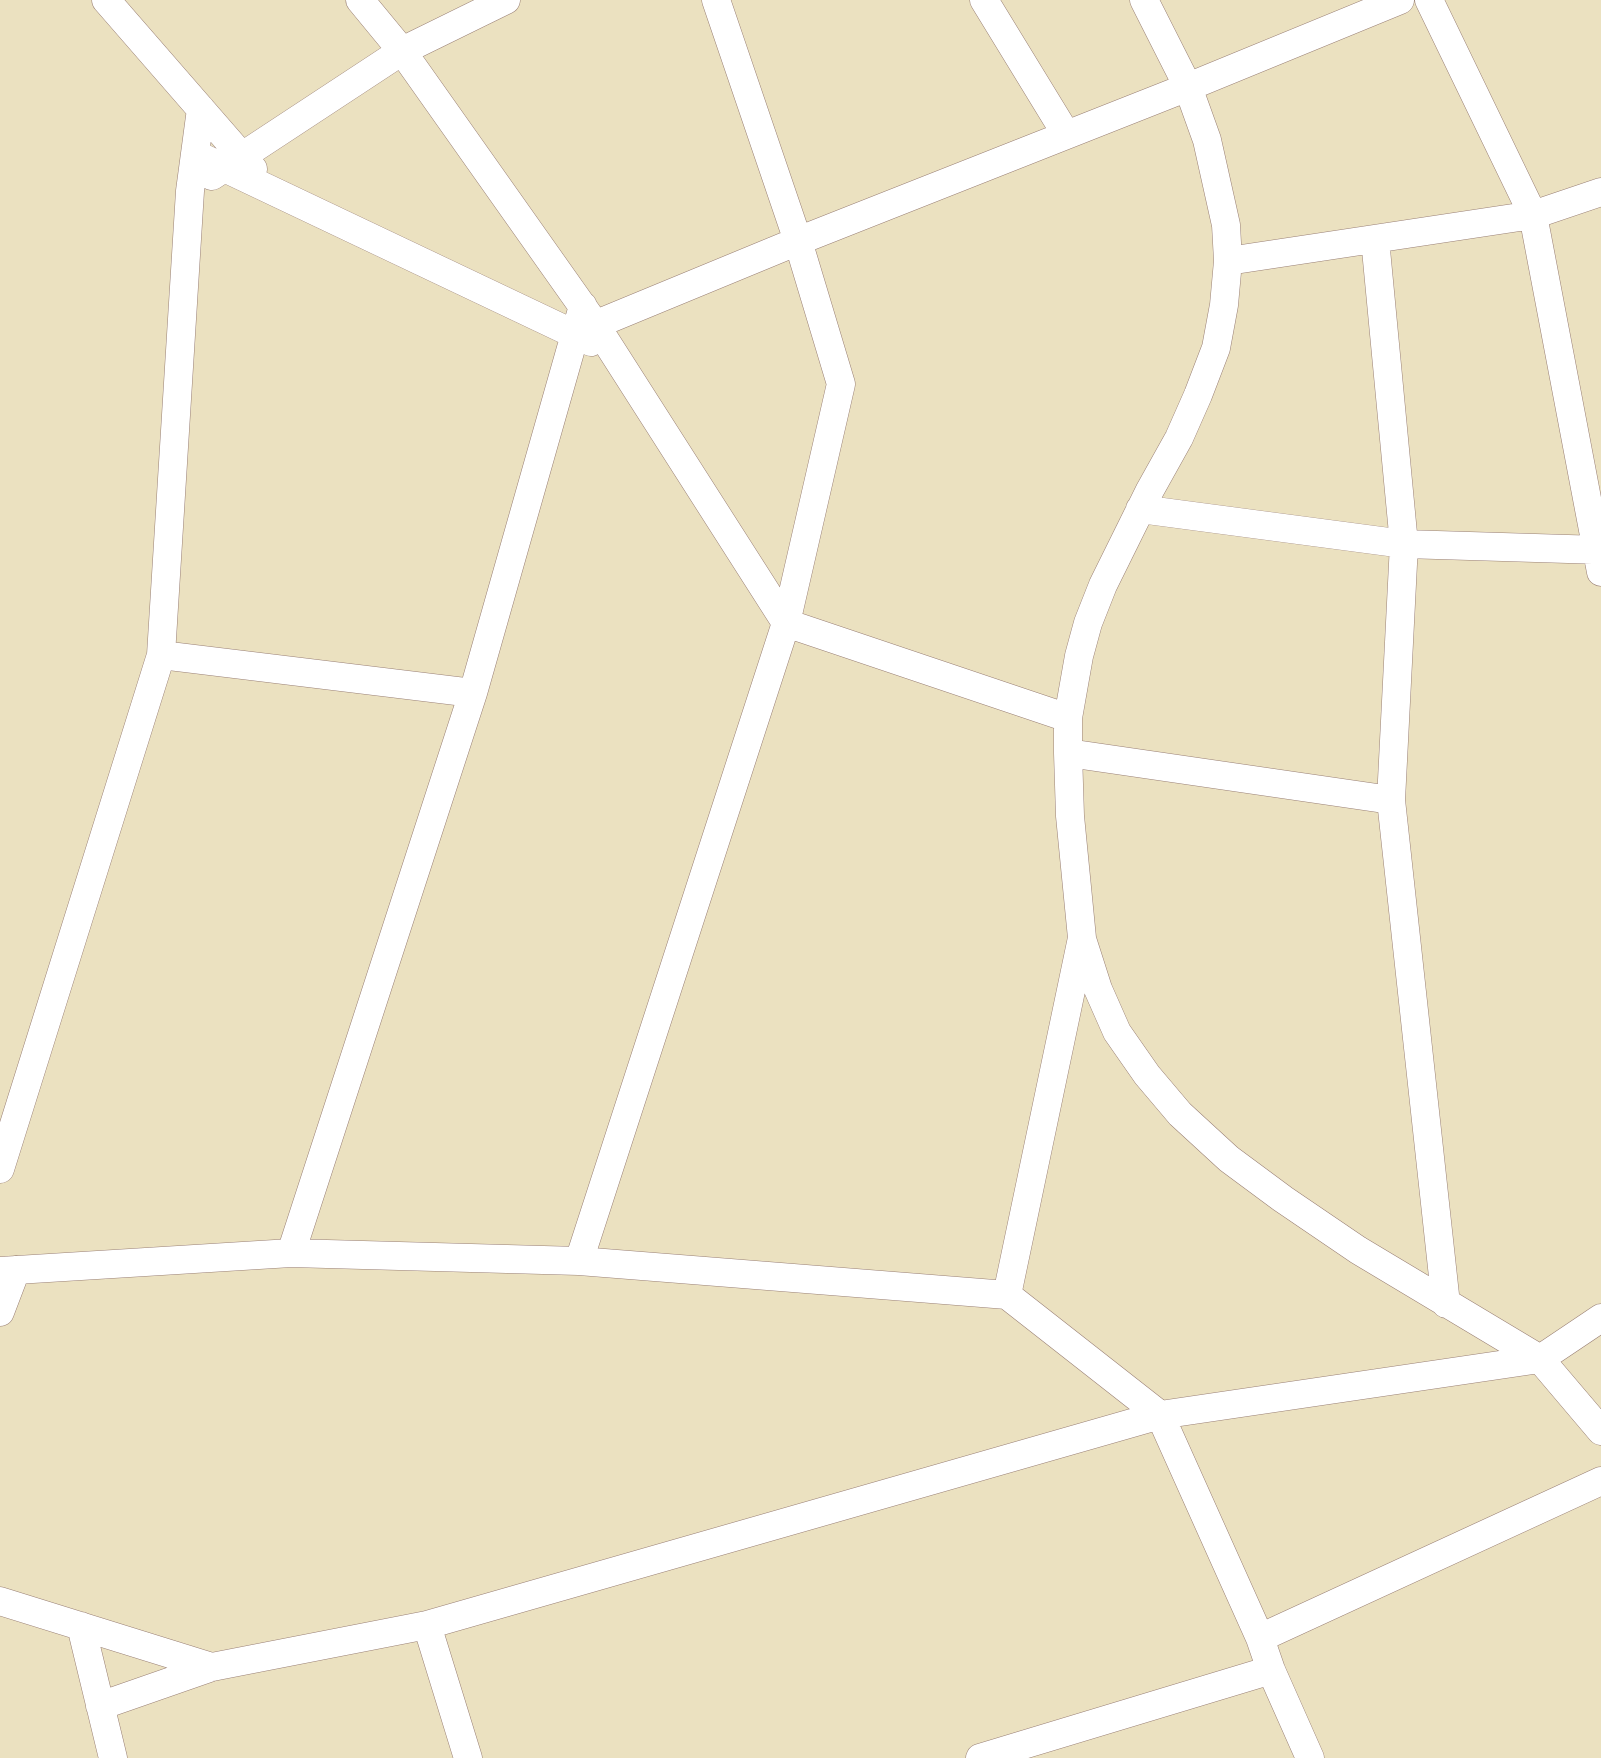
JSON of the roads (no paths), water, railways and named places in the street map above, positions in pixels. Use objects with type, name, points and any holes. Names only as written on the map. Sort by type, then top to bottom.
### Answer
[{"type":"street","points":[[106,0],[201,108],[232,162]]},
{"type":"street","points":[[360,0],[402,51],[584,322],[614,353],[786,623],[1068,718]]},
{"type":"street","points":[[190,191],[402,51],[506,0]]},
{"type":"street","points":[[579,1261],[786,623],[842,384],[798,241],[716,0]]},
{"type":"street","points":[[984,0],[1066,134]]},
{"type":"street","points":[[1144,0],[1188,87],[1206,140],[1226,225],[1228,261],[1224,305],[1216,348],[1198,395],[1178,438],[1140,509],[1103,585],[1088,623],[1078,656],[1068,718],[1070,816],[1082,938],[1098,989],[1117,1032],[1147,1075],[1180,1114],[1229,1158],[1283,1200],[1358,1250],[1540,1359],[1601,1431]]},
{"type":"street","points":[[195,154],[232,162],[275,192],[584,322],[798,241],[1188,87],[1400,0]]},
{"type":"street","points":[[1140,509],[1404,544],[1600,558],[1534,215],[1429,0]]},
{"type":"street","points":[[0,1169],[160,655],[190,191],[201,108]]},
{"type":"street","points":[[1228,261],[1534,215],[1601,192]]},
{"type":"street","points":[[1375,239],[1404,544],[1391,800],[1446,1304]]},
{"type":"street","points":[[291,1253],[473,693],[584,322]]},
{"type":"street","points":[[160,655],[473,693]]},
{"type":"street","points":[[1068,753],[1391,800]]},
{"type":"street","points":[[1007,1295],[1082,938]]},
{"type":"street","points":[[0,1312],[8,1271],[291,1253],[579,1261],[1007,1295],[1160,1415],[1260,1638],[1310,1758]]},
{"type":"street","points":[[100,1706],[212,1667],[428,1624],[1160,1415],[1540,1359],[1601,1318]]},
{"type":"street","points":[[1260,1638],[1601,1481]]},
{"type":"street","points":[[0,1600],[212,1667]]},
{"type":"street","points":[[428,1624],[468,1758]]},
{"type":"street","points":[[81,1626],[113,1758]]},
{"type":"street","points":[[980,1758],[1013,1754],[1272,1670]]}]
